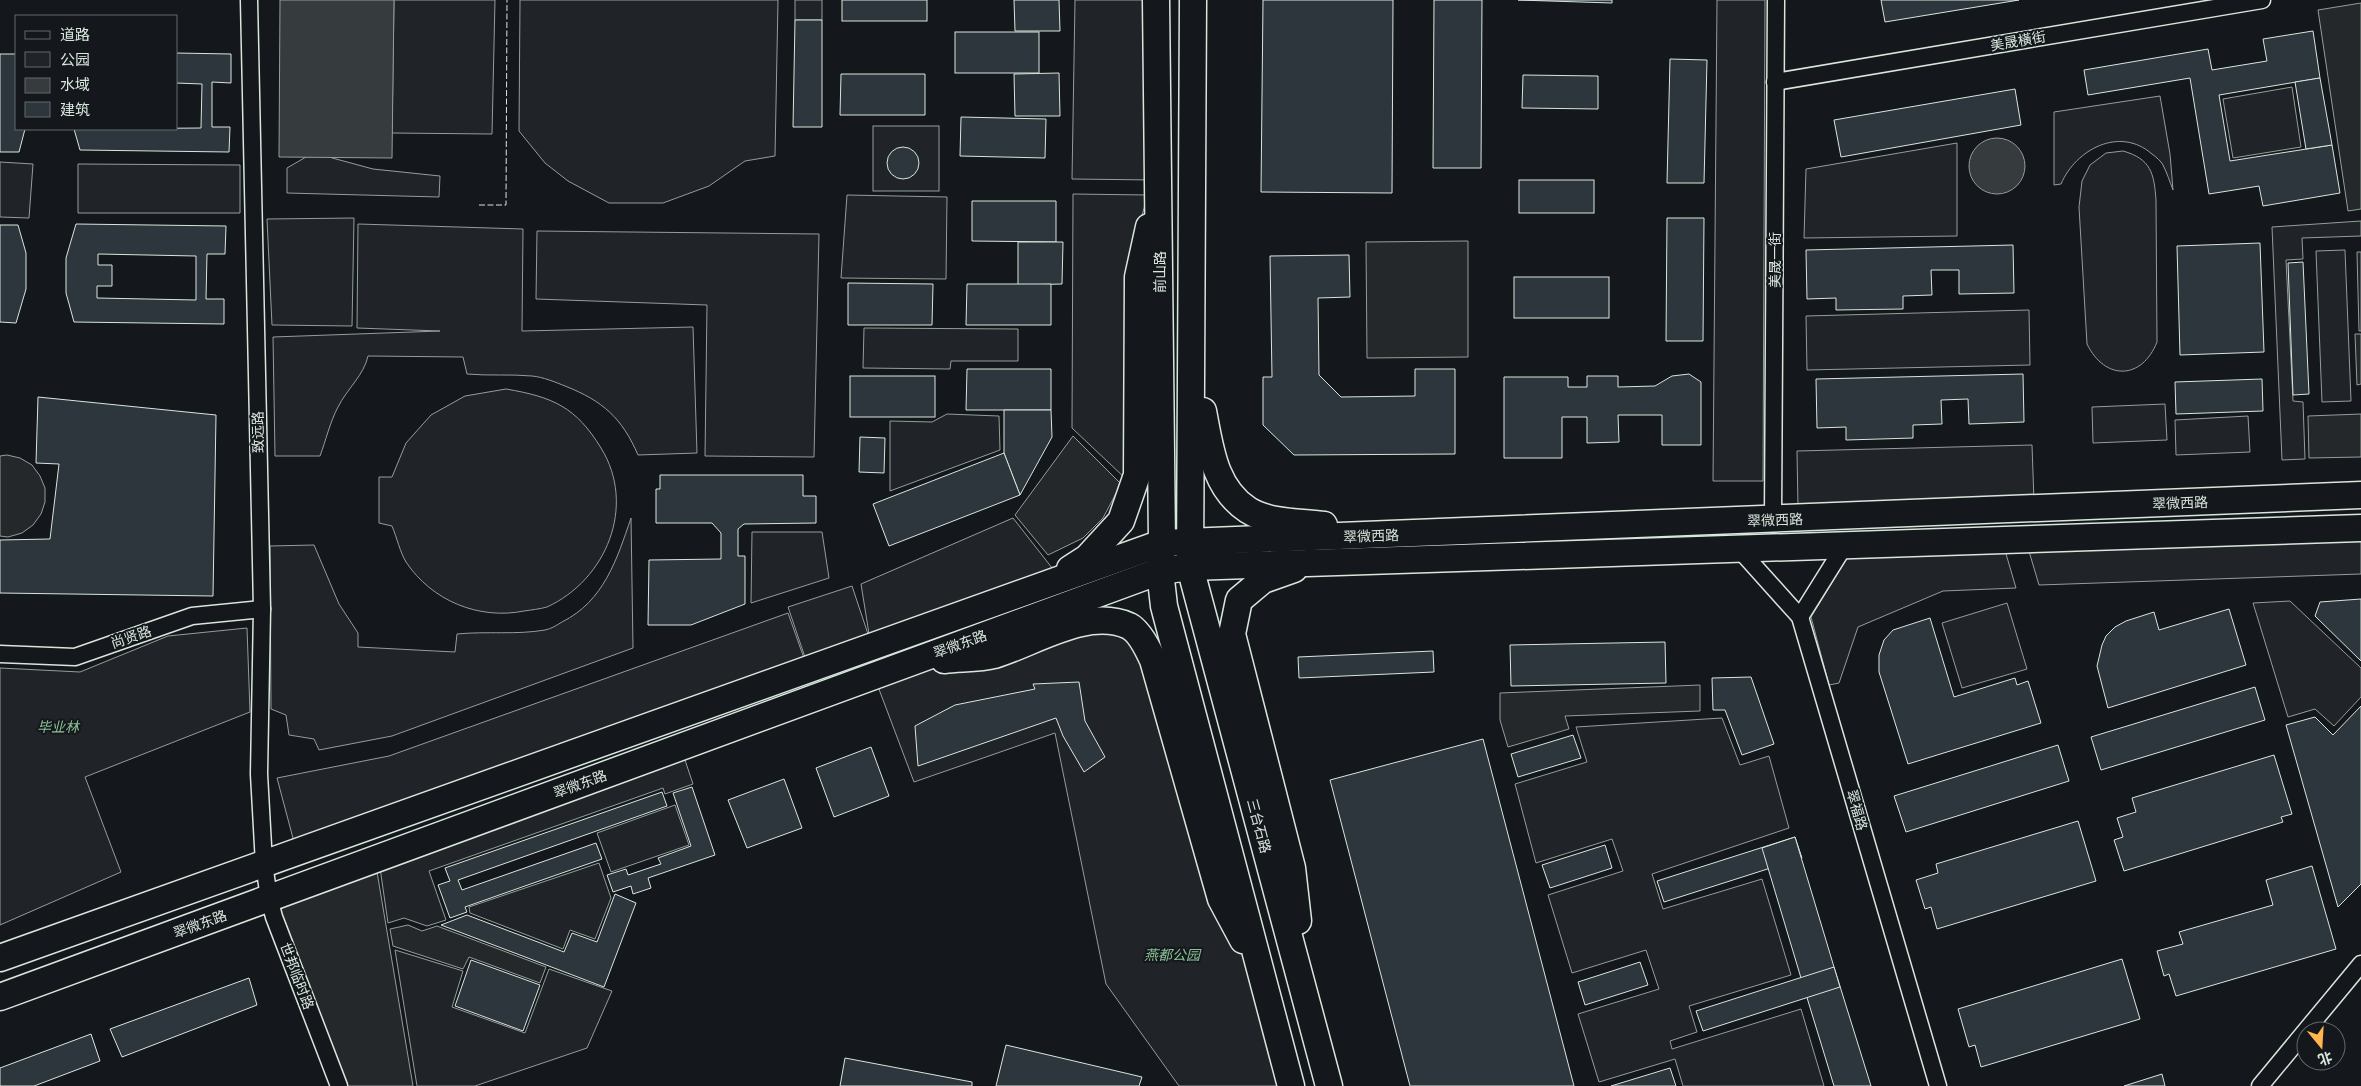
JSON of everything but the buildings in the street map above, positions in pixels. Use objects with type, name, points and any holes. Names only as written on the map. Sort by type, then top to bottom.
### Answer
[{"type":"main road","name":"前山路","points":[[1156,0],[1162,543],[1160,571]]},
{"type":"main road","points":[[1190,554],[1193,0]]},
{"type":"main road","points":[[1049,584],[1087,558],[1121,521],[1137,475],[1138,277],[1159,187]]},
{"type":"main road","points":[[1192,346],[1212,458],[1226,490],[1248,511],[1271,518],[1404,534]]},
{"type":"main road","name":"翠微西路","points":[[1190,554],[1404,534],[2361,495]]},
{"type":"main road","name":"翠微西路","points":[[1190,554],[1309,563],[2361,528]]},
{"type":"main road","name":"翠微东路","points":[[0,958],[1162,543],[1190,554]]},
{"type":"main road","name":"翠微东路","points":[[0,997],[1160,571],[1190,554]]},
{"type":"main road","name":"三台石路","points":[[1190,554],[1328,1086]]},
{"type":"main road","points":[[1307,1006],[1292,868],[1232,634],[1239,600],[1263,580],[1309,563]]},
{"type":"main road","points":[[1160,571],[1164,606],[1265,981],[1289,1086]]},
{"type":"main road","points":[[908,663],[992,656],[1081,623],[1105,620],[1130,626],[1144,643],[1153,660],[1221,899],[1265,981]]},
{"type":"street","name":"致远路","points":[[250,0],[262,609],[259,765],[264,864]]},
{"type":"street","name":"美晟一街","points":[[1773,520],[1776,0]]},
{"type":"street","name":"美晟橫街","points":[[1775,82],[2262,0]]},
{"type":"street","points":[[1738,548],[1800,617],[1846,544]]},
{"type":"street","name":"尚贤路","points":[[0,654],[74,657],[192,616],[262,609]]},
{"type":"street","name":"翠福路","points":[[1800,617],[1938,1086]]},
{"type":"street","name":"世邦临时路","points":[[264,864],[269,898],[339,1086]]},
{"type":"street","points":[[2260,1086],[2361,964]]},
{"type":"green space","points":[[394,0],[495,0],[492,134],[392,133]]},
{"type":"green space","points":[[520,0],[778,0],[775,156],[745,161],[709,186],[663,203],[609,203],[568,181],[545,163],[519,131]]},
{"type":"green space","points":[[795,0],[822,0],[822,20],[795,20]]},
{"type":"green space","points":[[1075,0],[1150,0],[1154,180],[1072,179]]},
{"type":"green space","points":[[1717,0],[1765,0],[1763,481],[1713,481]]},
{"type":"green space","points":[[2292,87],[2301,147],[2233,158],[2223,99]]},
{"type":"green space","points":[[2160,96],[2170,154],[2173,190],[2160,161],[2140,146],[2126,142],[2100,145],[2088,152],[2077,161],[2061,184],[2054,185],[2054,112]]},
{"type":"green space","points":[[873,126],[939,126],[939,191],[873,191]]},
{"type":"green space","points":[[1957,143],[1957,236],[1804,238],[1806,169]]},
{"type":"green space","points":[[2123,151],[2140,158],[2145,163],[2154,182],[2156,200],[2157,342],[2150,355],[2142,364],[2133,369],[2123,371],[2113,370],[2103,365],[2087,344],[2079,207],[2082,181],[2090,165],[2106,153]]},
{"type":"green space","points":[[325,156],[373,169],[440,176],[439,197],[287,193],[287,168],[306,157]]},
{"type":"green space","points":[[0,162],[33,164],[29,218],[0,217]]},
{"type":"green space","points":[[78,164],[240,165],[240,213],[78,213]]},
{"type":"green space","points":[[1073,194],[1148,195],[1126,269],[1126,479],[1072,428]]},
{"type":"green space","points":[[847,195],[947,197],[946,279],[841,278]]},
{"type":"green space","points":[[354,218],[352,326],[272,325],[267,219]]},
{"type":"green space","points":[[2361,221],[2361,236],[2302,238],[2303,259],[2286,260],[2293,401],[2303,402],[2305,459],[2282,460],[2272,227]]},
{"type":"green space","points":[[358,224],[523,229],[522,331],[693,327],[697,453],[638,455],[625,431],[610,412],[590,398],[545,379],[524,375],[467,374],[463,357],[368,356],[359,376],[335,413],[320,456],[275,456],[273,337],[440,331],[357,328]]},
{"type":"green space","points":[[537,231],[819,234],[814,457],[705,456],[707,305],[536,299]]},
{"type":"green space","points":[[2345,250],[2351,401],[2322,402],[2316,251]]},
{"type":"green space","points":[[2357,252],[2361,252],[2361,331],[2359,331]]},
{"type":"green space","points":[[2029,310],[2030,365],[1807,370],[1806,316]]},
{"type":"green space","points":[[864,328],[1018,329],[1018,361],[951,361],[950,369],[863,368]]},
{"type":"green space","points":[[506,389],[537,396],[562,406],[572,413],[592,434],[611,470],[616,494],[615,517],[610,539],[600,560],[585,579],[568,595],[544,608],[507,613],[490,613],[474,610],[443,597],[417,576],[404,558],[392,526],[379,523],[379,477],[392,477],[406,443],[431,415],[465,396]]},
{"type":"green space","points":[[2165,404],[2167,440],[2093,443],[2092,407]]},
{"type":"green space","points":[[947,414],[999,416],[1000,450],[890,491],[890,421],[932,422]]},
{"type":"green space","points":[[2248,416],[2250,452],[2176,455],[2175,420]]},
{"type":"green space","points":[[2032,445],[2034,501],[1798,507],[1797,451]]},
{"type":"green space","points":[[631,518],[633,648],[392,736],[319,750],[314,739],[289,735],[286,715],[271,709],[270,546],[314,545],[339,604],[358,633],[358,647],[455,652],[457,634],[545,630],[554,627],[576,613],[589,603],[607,578]]},
{"type":"green space","points":[[1013,518],[1056,573],[809,669],[788,607],[852,586],[870,640],[861,584]]},
{"type":"green space","points":[[752,532],[822,532],[829,578],[751,603]]},
{"type":"green space","points":[[2361,539],[2361,574],[2039,585],[2028,548]]},
{"type":"green space","points":[[2004,547],[2016,588],[1943,591],[1858,627],[1839,683],[1829,685],[1811,617],[1849,555]]},
{"type":"green space","points":[[2290,601],[2361,668],[2361,697],[2334,726],[2315,709],[2288,717],[2253,603]]},
{"type":"green space","points":[[2007,603],[2027,669],[1962,688],[1942,623]]},
{"type":"green space","points":[[788,613],[805,661],[294,842],[277,778],[389,756]]},
{"type":"green space","name":"燕都公园","points":[[1081,623],[1130,627],[1264,981],[1283,1086],[1179,1086],[1106,984],[1055,733],[914,782],[874,676]]},
{"type":"green space","name":"毕业林","points":[[247,628],[250,712],[85,777],[121,872],[0,925],[0,668],[80,672],[168,636]]},
{"type":"green space","points":[[1722,718],[1740,765],[1769,756],[1789,828],[1652,874],[1663,909],[1762,879],[1791,975],[1689,1006],[1697,1032],[1670,1041],[1672,1049],[1801,1009],[1824,1086],[1683,1086],[1675,1059],[1599,1082],[1578,1014],[1659,989],[1646,950],[1572,973],[1548,895],[1623,871],[1612,839],[1536,863],[1515,784],[1587,762],[1576,727]]},
{"type":"green space","points":[[682,751],[693,784],[665,794],[663,788],[429,871],[446,920],[427,926],[404,918],[388,923],[379,861]]},
{"type":"green space","points":[[675,805],[689,845],[611,872],[597,833]]},
{"type":"green space","points":[[599,863],[611,898],[595,939],[570,930],[563,949],[470,913],[469,907]]},
{"type":"green space","points":[[395,950],[463,971],[452,1007],[525,1033],[549,969],[612,991],[587,1048],[475,1086],[417,1086]]},
{"type":"shaded area","points":[[2361,3],[2361,209],[2348,211],[2318,10]]},
{"type":"shaded area","points":[[1468,241],[1468,357],[1367,358],[1366,242]]},
{"type":"shaded area","points":[[2355,334],[2361,334],[2361,384],[2357,385]]},
{"type":"shaded area","points":[[2361,414],[2361,457],[2309,458],[2308,416]]},
{"type":"shaded area","points":[[1073,436],[1121,484],[1103,518],[1083,538],[1048,555],[1015,515]]},
{"type":"shaded area","points":[[7,455],[20,458],[32,465],[40,476],[45,488],[45,502],[41,514],[33,525],[22,533],[8,537],[0,536],[0,456]]},
{"type":"shaded area","points":[[1700,685],[1700,711],[1565,716],[1569,729],[1508,747],[1500,720],[1500,693]]},
{"type":"shaded area","points":[[375,860],[413,1086],[339,1086],[269,899]]},
{"type":"shaded area","points":[[408,925],[422,931],[437,926],[546,967],[540,983],[469,957],[463,969],[393,946],[390,929]]},
{"type":"water","points":[[280,0],[394,0],[392,158],[279,157]]},
{"type":"water","points":[[1997,138],[2017,146],[2025,166],[2017,186],[1997,194],[1977,186],[1969,166],[1977,146]]},
{"type":"fence","points":[[479,205],[506,205],[507,0]]}]
